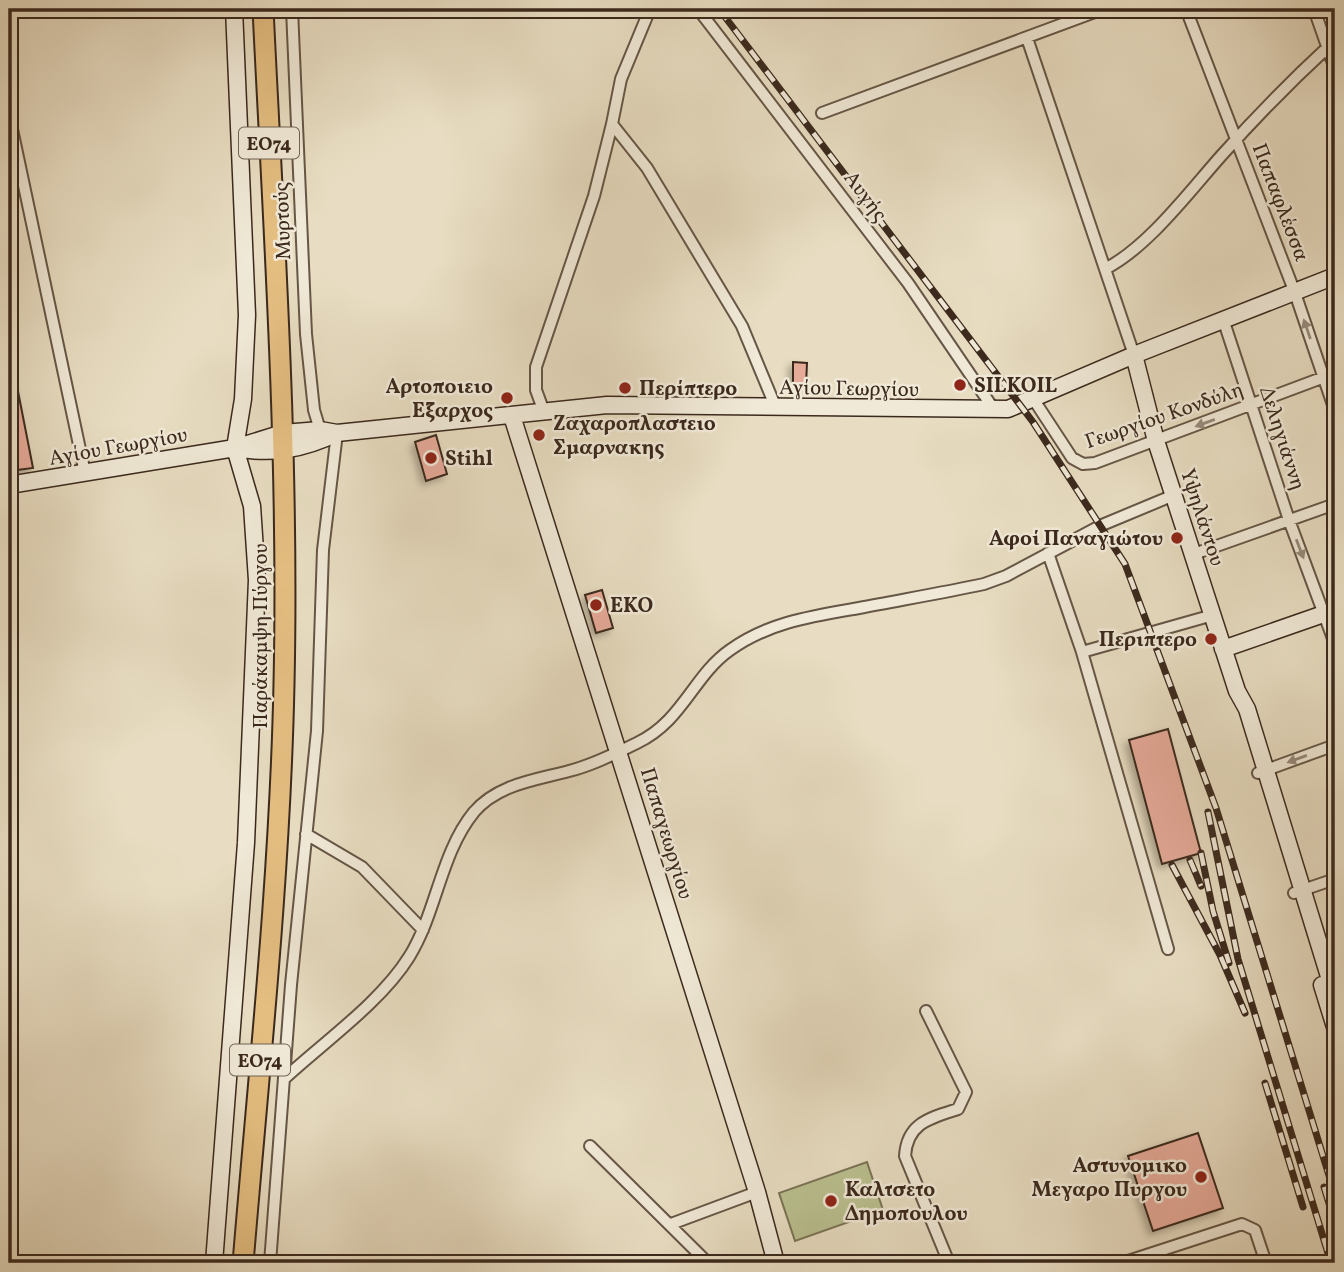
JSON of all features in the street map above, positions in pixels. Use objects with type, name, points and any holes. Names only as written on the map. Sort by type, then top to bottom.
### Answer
[{"type":"highway","name":"Παράκαμψη Πύργου","points":[[243,1263],[271,938],[282,759],[283,442],[263,9]]},
{"type":"street","points":[[214,1263],[246,843],[257,580],[252,506],[235,447],[243,399],[247,315],[234,9]]},
{"type":"street","name":"Μυρτούς","points":[[292,9],[306,334],[314,410],[320,430]]},
{"type":"street","points":[[544,412],[536,390],[536,367],[594,197],[621,79],[650,9]]},
{"type":"street","name":"Αυγής","points":[[698,9],[908,283],[995,411]]},
{"type":"street","points":[[822,113],[1103,9]]},
{"type":"street","name":"Παπαφλέσσα","points":[[1186,9],[1295,293],[1335,411]]},
{"type":"street","points":[[1314,9],[1331,46],[1335,69]]},
{"type":"street","points":[[1027,38],[1134,355]]},
{"type":"street","points":[[1105,269],[1121,261],[1179,203],[1286,86],[1331,46]]},
{"type":"street","points":[[9,115],[85,473]]},
{"type":"street","points":[[612,124],[647,168],[742,326],[776,408]]},
{"type":"street","name":"Αγίου Γεωργίου","points":[[9,485],[235,447],[283,442],[320,430],[337,433],[607,405],[995,411],[1034,400],[1134,355],[1335,276]]},
{"type":"street","name":"Δεληγιάννη","points":[[1224,321],[1254,405],[1289,520],[1330,612],[1335,644]]},
{"type":"street","name":"Υψηλάντου","points":[[1134,355],[1156,441],[1237,691],[1239,710],[1262,771],[1298,892],[1332,990],[1335,1027]]},
{"type":"street","name":"Γεωργίου Κονδύλη","points":[[1034,400],[1072,458],[1083,464],[1156,441],[1335,373]]},
{"type":"street","name":"Παπαγεωργίου","points":[[512,416],[757,1192],[776,1263]]},
{"type":"street","points":[[270,1263],[317,731],[323,550],[337,433]]},
{"type":"street","name":"Αγίου Γεωργίου","points":[[283,442],[311,445],[337,433]]},
{"type":"street","points":[[285,1078],[386,986],[409,958],[423,930],[447,860],[475,811],[501,791],[522,782],[570,771],[642,741],[676,716],[727,652],[775,626],[806,617],[984,584],[1102,525],[1174,495]]},
{"type":"street","points":[[1194,554],[1335,504]]},
{"type":"street","points":[[1048,554],[1082,652],[1168,948]]},
{"type":"street","points":[[1223,649],[1330,612]]},
{"type":"street","points":[[1082,652],[1213,615]]},
{"type":"street","points":[[1262,771],[1335,745]]},
{"type":"street","points":[[306,834],[362,867],[423,930]]},
{"type":"street","points":[[1298,892],[1335,879]]},
{"type":"street","points":[[926,1011],[966,1092],[958,1109],[934,1116],[915,1128],[906,1140],[905,1156],[949,1263]]},
{"type":"street","points":[[590,1146],[708,1263]]},
{"type":"street","points":[[671,1224],[757,1192]]},
{"type":"street","points":[[1122,1263],[1234,1225],[1248,1225],[1255,1230],[1266,1263]]},
{"type":"green space","name":"Καλτσετο Δημοπουλου","points":[[867,1162],[883,1210],[795,1241],[779,1193]]},
{"type":"building","points":[[793,362],[807,363],[806,385],[793,385]]},
{"type":"building","points":[[14,371],[33,468],[9,471],[9,372]]},
{"type":"building","name":"Stihl","points":[[436,435],[447,474],[426,481],[415,442]]},
{"type":"building","points":[[602,590],[613,628],[596,633],[585,595]]},
{"type":"building","points":[[1168,729],[1201,853],[1162,864],[1129,740]]},
{"type":"building","points":[[1198,1133],[1223,1208],[1153,1231],[1128,1156]]},
{"type":"railway","points":[[719,9],[1033,422],[1125,564],[1216,808],[1335,1195]]},
{"type":"railway","points":[[1208,812],[1238,959],[1331,1263]]},
{"type":"railway","points":[[1201,853],[1213,911],[1229,963]]},
{"type":"railway","points":[[1190,860],[1201,886]]},
{"type":"railway","points":[[1172,865],[1220,955],[1245,1013]]},
{"type":"railway","points":[[1265,1083],[1303,1207]]},
{"type":"railway","points":[[1324,1187],[1335,1223]]},
{"type":"place","name":"SILKOIL","points":[[960,385]]},
{"type":"place","name":"Περίπτερο","points":[[625,388]]},
{"type":"place","name":"Αρτοποιειο Εξαρχος","points":[[507,398]]},
{"type":"place","name":"Ζαχαροπλαστειο Σμαρνακης","points":[[539,435]]},
{"type":"place","name":"Stihl","points":[[431,458]]},
{"type":"place","name":"Αφοί Παναγιώτου","points":[[1177,538]]},
{"type":"place","name":"EKO","points":[[596,605]]},
{"type":"place","name":"Περιπτερο","points":[[1211,639]]},
{"type":"place","name":"Αστυνομικο Μεγαρο Πυργου","points":[[1201,1177]]},
{"type":"place","name":"Καλτσετο Δημοπουλου","points":[[831,1201]]}]
